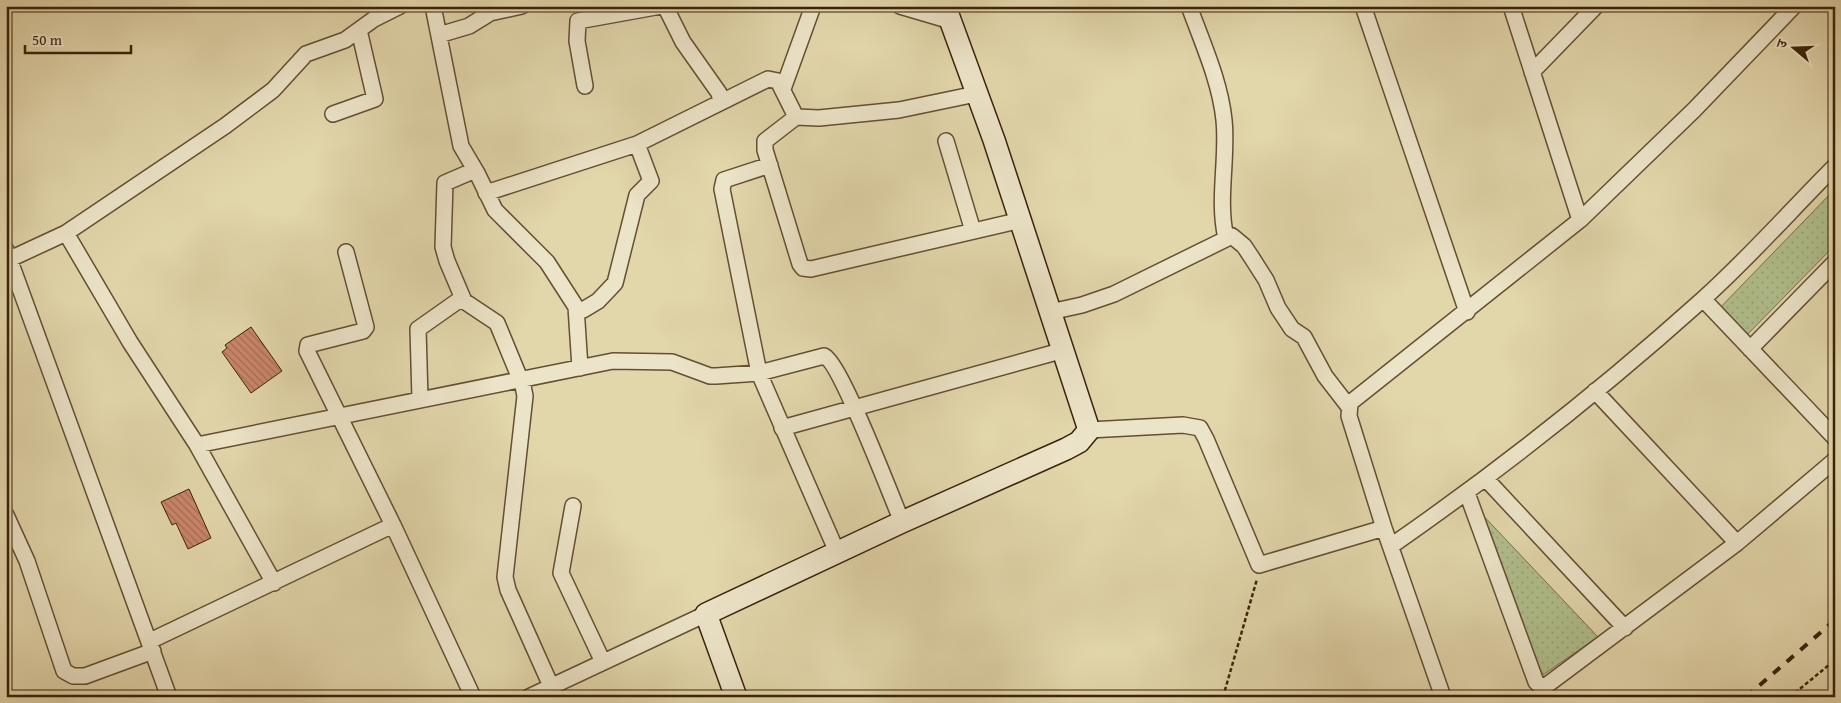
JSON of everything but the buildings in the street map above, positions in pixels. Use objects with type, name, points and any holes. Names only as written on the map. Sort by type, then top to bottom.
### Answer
[{"type":"street","points":[[170,697],[8,255],[66,233],[232,121],[273,90],[306,54],[345,40],[374,19],[400,6]]},
{"type":"street","points":[[433,6],[461,146],[499,216],[546,262],[576,308],[580,368]]},
{"type":"street","points":[[439,36],[469,26],[490,13],[522,6]]},
{"type":"street","points":[[585,86],[577,47],[578,21],[663,6],[683,42],[719,93],[721,102]]},
{"type":"street","points":[[783,89],[813,6]]},
{"type":"street","points":[[900,6],[948,14],[1021,220],[1090,430]]},
{"type":"street","points":[[1189,6],[1216,86],[1224,118],[1226,158],[1223,221],[1226,238]]},
{"type":"street","points":[[1362,6],[1466,312]]},
{"type":"street","points":[[1511,6],[1580,220]]},
{"type":"street","points":[[1532,72],[1596,6]]},
{"type":"street","points":[[1443,697],[1384,528],[1349,416],[1349,407],[1354,399],[1580,220],[1694,110],[1794,6]]},
{"type":"street","points":[[333,114],[375,99],[359,30]]},
{"type":"street","points":[[486,193],[637,144],[686,122],[721,102],[771,79],[778,81],[796,117]]},
{"type":"street","points":[[976,94],[899,110],[818,118],[796,117],[764,142],[800,264],[806,269],[1021,220]]},
{"type":"street","points":[[946,141],[973,231]]},
{"type":"street","points":[[576,308],[583,310],[598,301],[615,283],[637,195],[651,181],[637,144]]},
{"type":"street","points":[[770,165],[724,180],[722,185],[759,373],[837,552]]},
{"type":"street","points":[[1391,546],[1486,479],[1596,391],[1703,299],[1835,166]]},
{"type":"street","points":[[475,170],[447,181],[445,186],[443,247],[462,298],[468,305],[497,324],[522,379],[524,396],[506,583],[551,686]]},
{"type":"street","points":[[66,233],[130,342],[197,445],[274,583]]},
{"type":"street","points":[[1050,312],[1082,305],[1120,292],[1153,277],[1226,238],[1235,238],[1244,246],[1266,280],[1278,308],[1292,329],[1304,337],[1325,376],[1349,407]]},
{"type":"street","points":[[346,252],[366,327],[363,330],[306,347],[393,525],[473,697]]},
{"type":"street","points":[[1750,349],[1835,262]]},
{"type":"street","points":[[420,399],[418,329],[462,298]]},
{"type":"street","points":[[1703,299],[1835,438]]},
{"type":"street","points":[[782,428],[1064,350]]},
{"type":"street","points":[[197,445],[613,361],[668,361],[710,376],[759,373],[824,356],[832,361],[902,522]]},
{"type":"street","points":[[1596,391],[1737,543]]},
{"type":"street","points":[[529,697],[837,552],[1066,449],[1079,442],[1090,430],[1176,425],[1192,425],[1200,428],[1259,565],[1384,528]]},
{"type":"street","points":[[1467,493],[1538,686],[1541,688],[1546,687],[1737,543],[1835,460]]},
{"type":"street","points":[[1486,479],[1625,628]]},
{"type":"street","points":[[573,506],[561,573],[603,662]]},
{"type":"street","points":[[6,516],[28,561],[64,671],[73,676],[84,676],[152,646],[274,583],[393,525]]},
{"type":"street","points":[[706,614],[736,697]]},
{"type":"path","points":[[1223,697],[1256,588],[1259,565]]},
{"type":"path","points":[[1790,697],[1835,660]]},
{"type":"green space","points":[[1835,189],[1835,245],[1741,341],[1714,314]]},
{"type":"green space","points":[[1476,508],[1598,637],[1534,681]]},
{"type":"railway","points":[[1746,697],[1835,620]]}]
